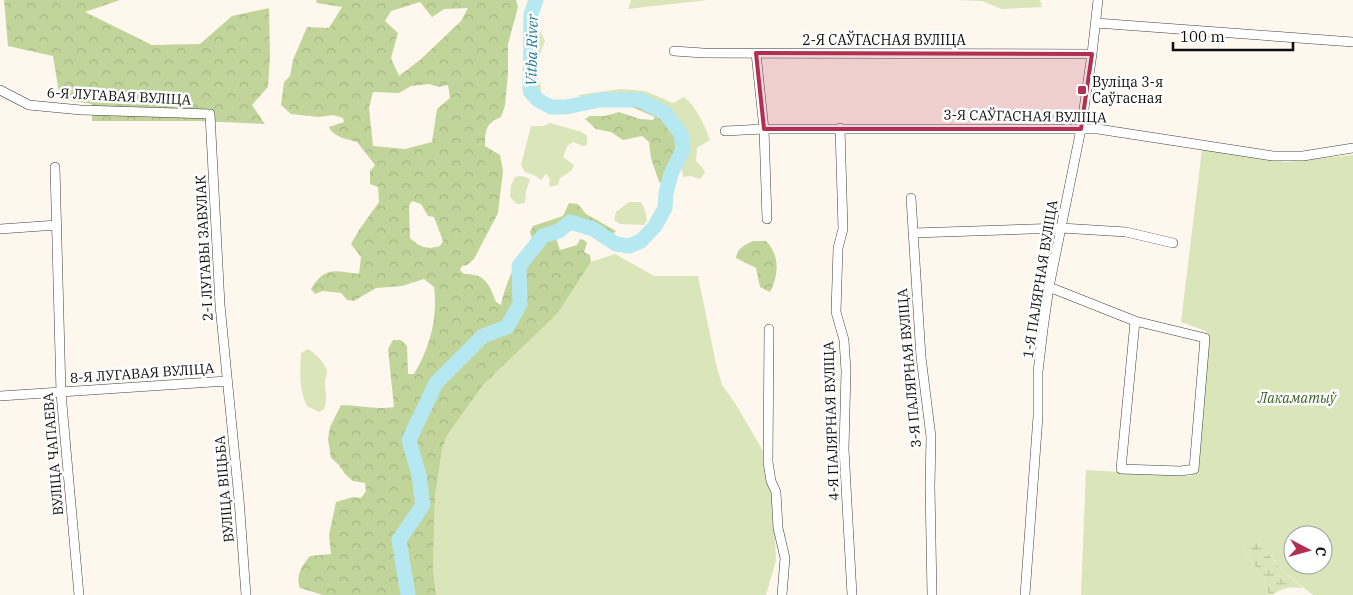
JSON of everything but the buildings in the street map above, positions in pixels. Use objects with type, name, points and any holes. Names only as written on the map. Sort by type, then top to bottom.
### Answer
[{"type":"street","name":"1-Я ПАЛЯРНАЯ ВУЛІЦА","points":[[1025,595],[1037,435],[1038,372],[1049,288],[1081,129],[1098,0]]},
{"type":"street","points":[[1096,23],[1353,42]]},
{"type":"street","name":"2-Я САЎГАСНАЯ ВУЛІЦА","points":[[674,51],[703,53],[924,55],[1092,54]]},
{"type":"street","points":[[756,53],[764,129],[768,219]]},
{"type":"street","name":"6-Я ЛУГАВАЯ ВУЛІЦА","points":[[0,90],[29,105],[129,113],[210,114]]},
{"type":"street","name":"2-І ЛУГАВЫ ЗАВУЛАК","points":[[210,114],[220,306],[227,380]]},
{"type":"street","name":"3-Я САЎГАСНАЯ ВУЛІЦА","points":[[725,131],[840,128],[1098,129],[1273,156],[1303,156],[1353,148]]},
{"type":"street","name":"4-Я ПАЛЯРНАЯ ВУЛІЦА","points":[[840,128],[843,229],[838,248],[836,312],[844,340],[846,371],[844,449],[852,595]]},
{"type":"street","name":"ВУЛІЦА ЧАПАЕВА","points":[[55,167],[61,393],[79,595]]},
{"type":"street","name":"3-Я ПАЛЯРНАЯ ВУЛІЦА","points":[[911,198],[921,357],[931,437],[932,595]]},
{"type":"street","points":[[0,229],[57,224]]},
{"type":"street","points":[[914,233],[1061,228],[1126,232],[1174,243]]},
{"type":"street","points":[[1049,288],[1135,321],[1205,338],[1194,469],[1180,471],[1121,468],[1135,321]]},
{"type":"street","points":[[769,330],[768,462],[771,481],[776,492],[778,528],[785,558],[782,595]]},
{"type":"street","name":"8-Я ЛУГАВАЯ ВУЛІЦА","points":[[0,396],[227,380]]},
{"type":"street","name":"ВУЛІЦА ВІЦЬБА","points":[[227,380],[240,499],[246,595]]},
{"type":"highlighted area","points":[[756,53],[1092,54],[1081,129],[764,129]]},
{"type":"green space","points":[[4,0],[120,0],[85,12],[152,45],[200,44],[232,16],[269,8],[270,57],[268,87],[252,105],[265,124],[198,121],[92,121],[92,104],[60,99],[53,56],[8,46]]},
{"type":"green space","points":[[316,0],[516,0],[518,7],[508,44],[505,106],[501,117],[492,122],[487,128],[485,136],[485,146],[500,155],[503,171],[498,213],[474,259],[467,265],[462,266],[460,270],[464,274],[471,274],[486,281],[496,302],[501,305],[513,270],[532,239],[530,232],[533,226],[563,216],[569,203],[578,204],[586,214],[616,231],[611,237],[570,227],[562,231],[556,238],[560,250],[577,245],[580,239],[584,240],[587,243],[584,252],[590,255],[591,262],[558,313],[483,385],[446,437],[442,450],[435,497],[433,568],[436,595],[323,595],[300,588],[298,579],[304,563],[310,556],[331,554],[329,535],[336,502],[353,497],[361,498],[366,491],[365,483],[353,481],[331,458],[328,439],[330,427],[341,405],[380,408],[394,407],[388,349],[393,340],[401,340],[407,346],[408,374],[414,374],[428,343],[435,310],[434,287],[424,279],[402,286],[376,288],[354,301],[347,300],[341,293],[323,291],[315,294],[311,289],[326,273],[337,271],[359,274],[361,257],[351,244],[379,202],[378,187],[370,184],[370,171],[375,165],[357,142],[337,135],[329,127],[344,122],[343,118],[333,115],[319,117],[291,114],[281,105],[284,82],[290,76],[293,60],[307,27],[329,28],[342,7],[317,3]],"holes":[[[420,2],[432,17],[444,9],[468,8],[461,21],[420,60],[399,76],[391,58],[398,33],[385,21],[391,11]],[[429,84],[439,87],[448,85],[450,98],[437,109],[432,142],[405,149],[373,146],[369,108],[373,92],[399,93],[411,86]],[[412,201],[421,204],[428,216],[434,217],[443,241],[440,246],[424,247],[410,238],[409,206]]]},
{"type":"green space","points":[[631,0],[707,0],[628,9]]},
{"type":"green space","points":[[957,0],[1040,0],[1042,7],[1002,9],[982,1]]},
{"type":"green space","points":[[540,31],[545,41],[537,65],[537,74],[541,87],[539,97],[529,91],[526,77],[526,61],[532,32]]},
{"type":"green space","points":[[621,89],[645,91],[673,103],[684,97],[689,101],[700,117],[710,140],[697,148],[696,161],[705,173],[700,179],[691,176],[683,177],[681,164],[686,144],[683,129],[669,112],[646,98],[617,95],[584,99],[578,95]]},
{"type":"green space","points":[[625,102],[651,109],[664,119],[675,134],[679,143],[664,184],[659,182],[651,158],[649,142],[642,136],[623,140],[611,132],[596,129],[585,119],[590,116],[605,116],[619,112],[640,119],[653,120],[655,117],[627,105]]},
{"type":"green space","points":[[550,123],[582,132],[587,136],[587,145],[583,146],[573,142],[567,146],[563,157],[574,165],[572,170],[560,178],[558,185],[549,187],[550,179],[546,174],[541,180],[525,172],[521,165],[531,126],[544,126]]},
{"type":"green space","name":"Лакаматыў","points":[[1202,149],[1286,162],[1353,155],[1353,595],[1313,595],[1288,575],[1333,575],[1333,525],[1283,525],[1283,571],[1267,552],[1243,548],[1264,581],[1269,595],[1081,595],[1086,470],[1191,476],[1198,465],[1206,331],[1181,322]]},
{"type":"green space","points":[[520,176],[530,180],[526,191],[525,203],[517,204],[510,197],[511,185],[515,177]]},
{"type":"green space","points":[[629,202],[641,202],[647,220],[644,225],[620,224],[614,220],[616,212]]},
{"type":"green space","points":[[753,241],[766,241],[774,252],[777,265],[775,279],[770,292],[760,287],[756,268],[736,258],[740,249]]},
{"type":"green space","points":[[615,254],[654,276],[698,276],[722,385],[735,403],[763,451],[773,500],[776,560],[766,595],[436,595],[433,568],[435,497],[442,450],[446,437],[483,385],[558,313],[591,262]]},
{"type":"green space","points":[[308,349],[314,353],[327,370],[325,383],[326,402],[324,409],[319,412],[307,406],[301,387],[301,353]]},
{"type":"green space","points":[[1253,537],[1283,571],[1283,575],[1288,575],[1303,588],[1287,588],[1269,595],[1264,581],[1243,548]]},
{"type":"waterway","name":"Vitba River","points":[[408,595],[399,540],[423,505],[419,475],[409,440],[436,383],[483,336],[507,327],[520,304],[519,266],[543,236],[559,231],[570,222],[593,229],[616,244],[629,246],[641,241],[655,226],[665,208],[666,193],[671,174],[683,149],[681,134],[665,113],[640,100],[600,100],[566,107],[551,107],[538,100],[530,91],[531,14],[536,0]]},
{"type":"place","name":"Вуліца 3-я Саўгасная","points":[[1082,90]]}]
